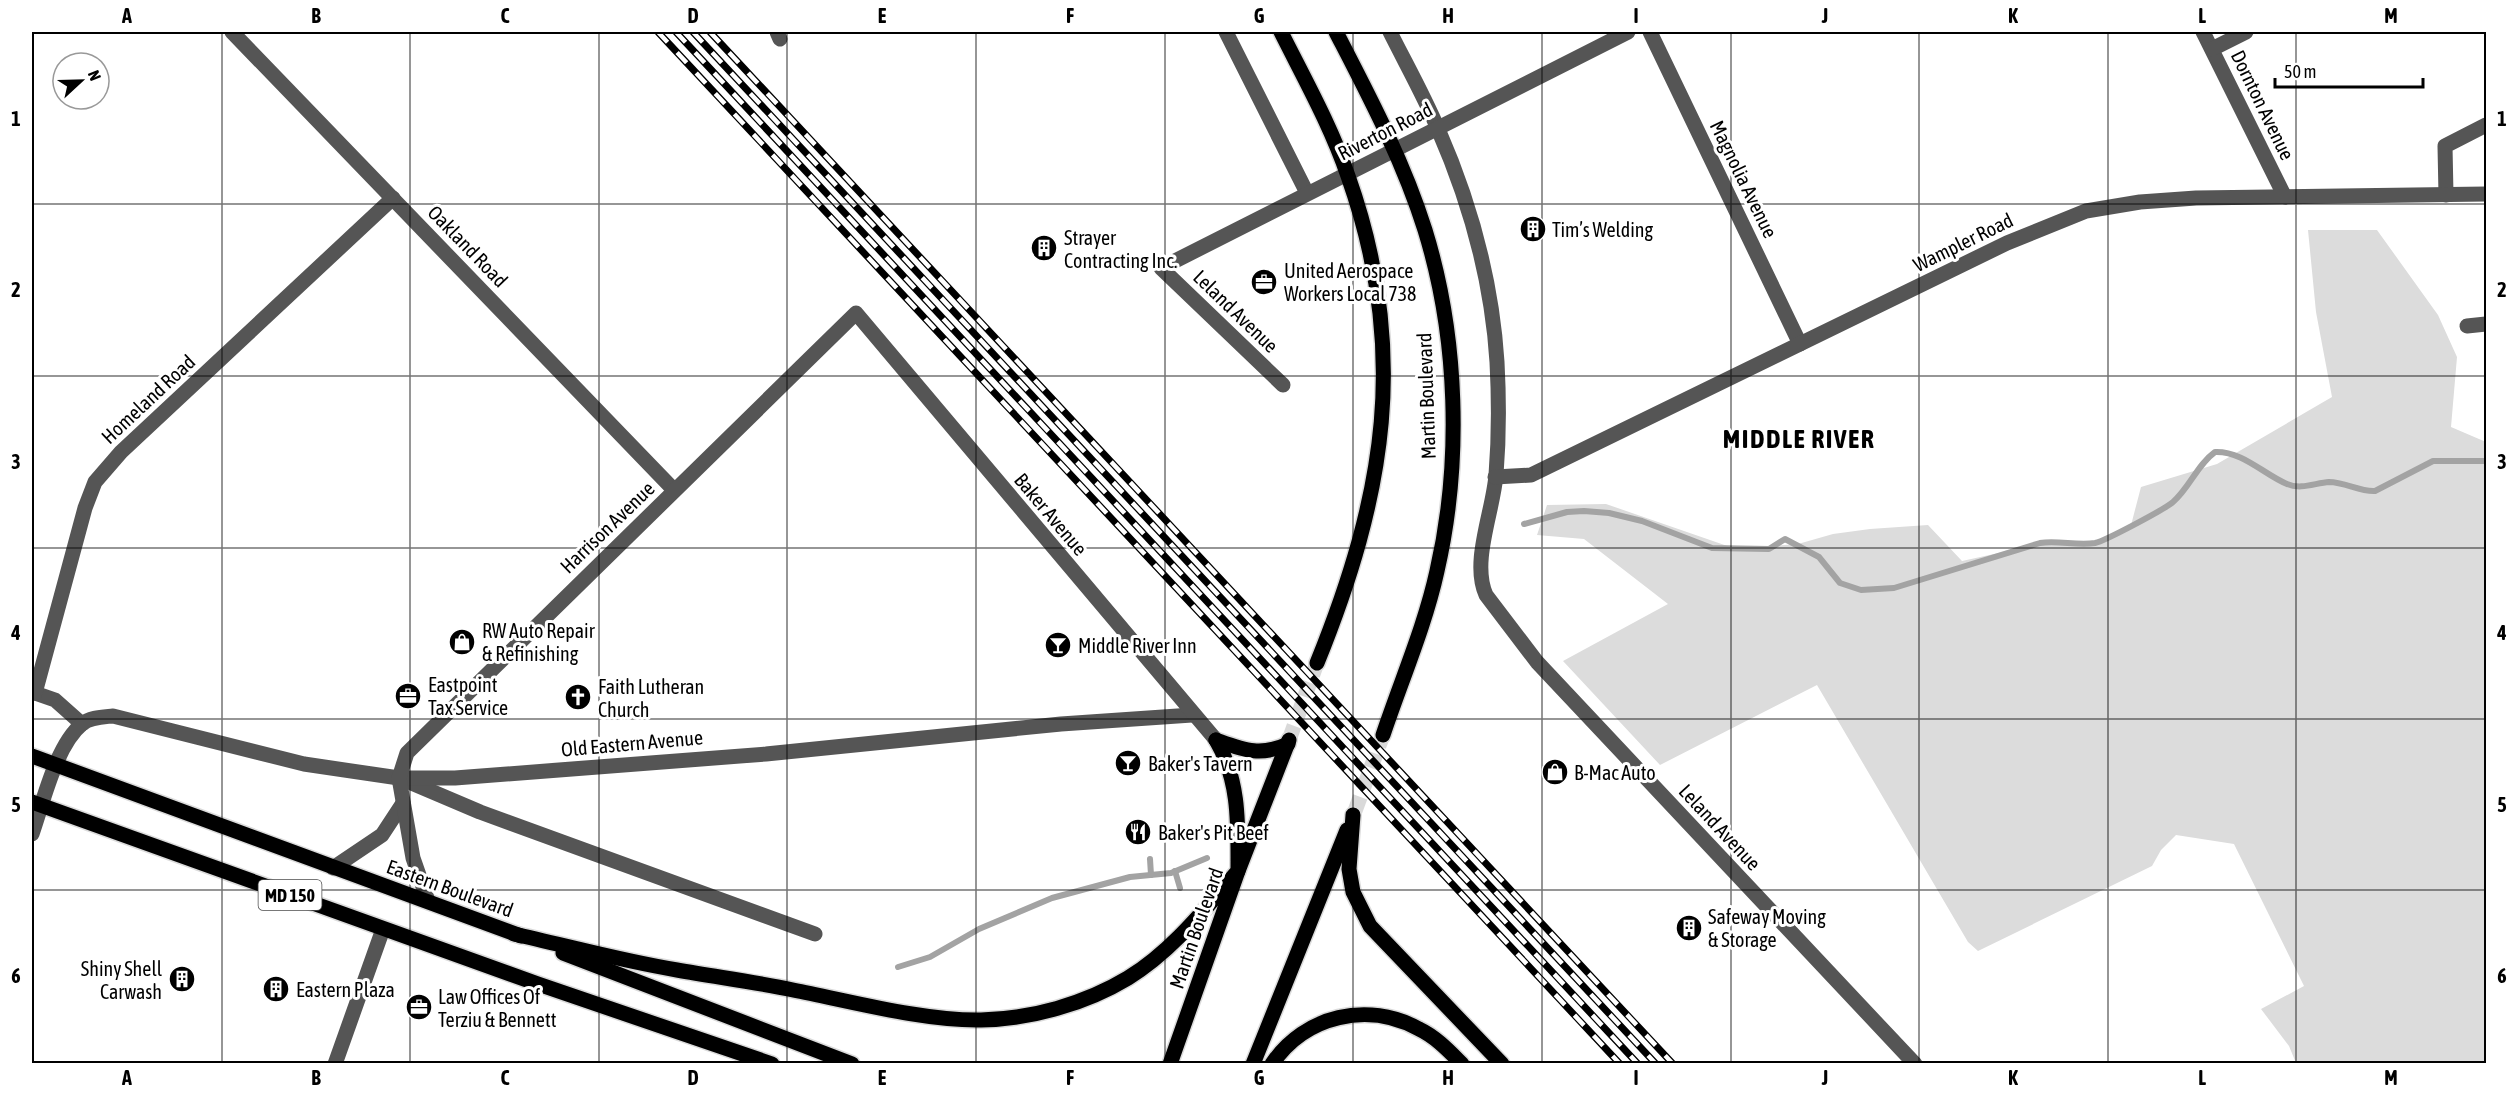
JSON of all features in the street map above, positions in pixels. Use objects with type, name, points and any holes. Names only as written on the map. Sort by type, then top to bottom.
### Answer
[{"type":"main road","points":[[1281,32],[1347,173],[1364,224],[1375,278],[1383,351],[1383,401],[1378,459],[1370,507],[1344,596],[1317,663]]},
{"type":"main road","name":"Martin Boulevard","points":[[1336,32],[1394,150],[1425,230],[1436,273],[1445,329],[1453,427],[1444,540],[1437,574],[1383,735]]},
{"type":"main road","points":[[514,934],[676,970],[730,977],[909,1012],[978,1020],[1003,1019],[1058,1007],[1098,993],[1128,978],[1176,940],[1238,872],[1238,820],[1233,779],[1228,761],[1216,740]]},
{"type":"main road","name":"Martin Boulevard","points":[[1170,1064],[1238,872],[1289,742],[1265,752],[1245,750],[1216,740]]},
{"type":"main road","name":"Eastern Boulevard","points":[[32,756],[514,934],[852,1064]]},
{"type":"main road","name":"MD 150","points":[[37,804],[772,1064]]},
{"type":"main road","points":[[1253,1064],[1324,881],[1354,813],[1349,869],[1353,892],[1365,918],[1502,1064]]},
{"type":"main road","points":[[1272,1064],[1280,1051],[1313,1026],[1335,1017],[1358,1014],[1400,1020],[1420,1029],[1440,1042],[1462,1064]]},
{"type":"street","name":"Oakland Road","points":[[232,32],[674,490]]},
{"type":"street","points":[[1226,32],[1308,193]]},
{"type":"street","points":[[1390,32],[1437,128]]},
{"type":"street","name":"Riverton Road","points":[[1161,268],[1628,32]]},
{"type":"street","name":"Magnolia Avenue","points":[[1650,32],[1800,344]]},
{"type":"street","name":"Dornton Avenue","points":[[2203,32],[2285,197]]},
{"type":"street","points":[[2212,49],[2246,32]]},
{"type":"street","points":[[2446,195],[2445,147],[2487,125]]},
{"type":"street","name":"Leland Avenue","points":[[1437,128],[1468,211],[1479,250],[1493,321],[1498,396],[1496,477],[1480,576],[1481,585],[1493,607],[1538,662],[1916,1064]]},
{"type":"street","name":"Wampler Road","points":[[1496,477],[1531,475],[2007,243],[2086,211],[2163,200],[2487,194]]},
{"type":"street","name":"Homeland Road","points":[[33,692],[85,508],[95,482],[121,452],[393,198]]},
{"type":"street","name":"Leland Avenue","points":[[1161,268],[1283,385]]},
{"type":"street","name":"Harrison Avenue","points":[[399,778],[407,753],[856,313]]},
{"type":"street","name":"Baker Avenue","points":[[856,313],[1192,715],[1216,740]]},
{"type":"street","points":[[2467,326],[2487,324]]},
{"type":"street","points":[[32,834],[37,804],[70,739],[82,724],[55,700],[33,692]]},
{"type":"street","name":"Old Eastern Avenue","points":[[82,724],[100,717],[130,718],[304,764],[399,778],[455,778],[766,754],[1061,724],[1192,715]]},
{"type":"street","points":[[399,778],[413,858],[428,902]]},
{"type":"street","points":[[399,778],[480,812],[815,934]]},
{"type":"street","points":[[333,868],[382,835],[403,803]]},
{"type":"street","points":[[335,1064],[383,928]]},
{"type":"shaded area","points":[[2308,230],[2377,230],[2438,315],[2457,357],[2451,427],[2486,442],[2486,1063],[2296,1063],[2289,1046],[2261,1009],[2304,986],[2234,844],[2176,835],[2161,850],[2152,866],[1978,951],[1968,942],[1817,685],[1660,765],[1563,661],[1668,604],[1584,539],[1537,535],[1547,505],[1606,504],[1736,549],[1798,544],[1833,534],[1870,529],[1928,525],[1962,561],[2058,540],[2097,544],[2130,529],[2141,487],[2217,464],[2332,397],[2316,312]]},
{"type":"waterway","points":[[1524,524],[1567,512],[1584,511],[1609,513],[1642,521],[1712,548],[1769,549],[1785,539],[1819,557],[1840,583],[1861,590],[1894,588],[2040,543],[2088,544],[2101,541],[2173,502],[2203,463],[2215,452],[2235,455],[2292,486],[2329,482],[2369,491],[2375,491],[2433,461],[2486,461]]},
{"type":"waterway","points":[[898,967],[930,957],[979,929],[1052,898],[1130,877],[1171,873],[1207,858]]},
{"type":"waterway","points":[[1150,859],[1151,875]]},
{"type":"waterway","points":[[1175,871],[1180,888]]},
{"type":"tunnel","points":[[1289,740],[1317,663]]},
{"type":"tunnel","points":[[1355,811],[1383,735]]},
{"type":"railway","points":[[658,32],[1620,1064]]},
{"type":"railway","points":[[676,32],[1638,1064]]},
{"type":"railway","points":[[693,32],[1656,1064]]},
{"type":"railway","points":[[710,32],[1673,1064]]},
{"type":"place","name":"Tim’s Welding","points":[[1533,229]]},
{"type":"place","name":"Strayer Contracting Inc.","points":[[1044,248]]},
{"type":"place","name":"United Aerospace Workers Local 738","points":[[1264,282]]},
{"type":"place","name":"RW Auto Repair & Refinishing","points":[[462,642]]},
{"type":"place","name":"Middle River Inn","points":[[1058,645]]},
{"type":"place","name":"Eastpoint Tax Service","points":[[408,696]]},
{"type":"place","name":"Faith Lutheran Church","points":[[578,697]]},
{"type":"place","name":"Baker's Tavern","points":[[1128,763]]},
{"type":"place","name":"B-Mac Auto","points":[[1555,772]]},
{"type":"place","name":"Baker's Pit Beef","points":[[1138,832]]},
{"type":"place","name":"Safeway Moving & Storage","points":[[1689,928]]},
{"type":"place","name":"Shiny Shell Carwash","points":[[182,979]]},
{"type":"place","name":"Eastern Plaza","points":[[276,989]]},
{"type":"place","name":"Law Offices Of Terziu & Bennett","points":[[419,1007]]},
{"type":"district","name":"MIDDLE RIVER","points":[[1799,439]]}]
